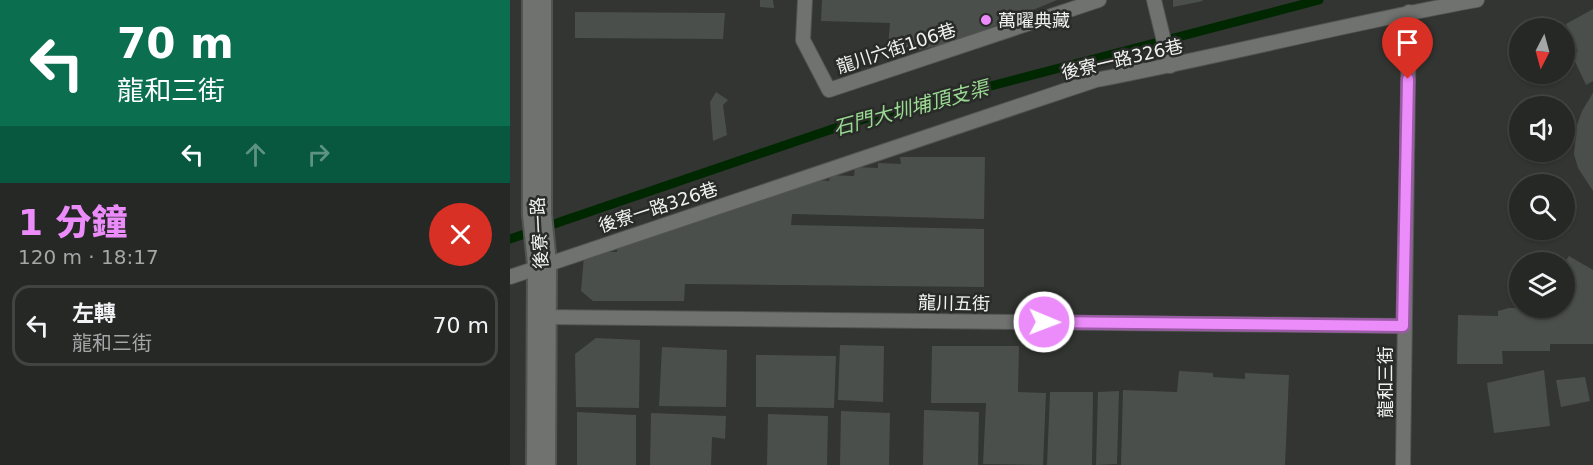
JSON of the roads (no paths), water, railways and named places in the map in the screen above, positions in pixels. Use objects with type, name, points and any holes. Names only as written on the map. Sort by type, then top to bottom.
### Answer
[{"type":"street","name":"後寮一路","points":[[537,0],[537,214],[541,255],[542,317],[541,465]]},
{"type":"lane","name":"龍川六街106巷","points":[[805,0],[803,40],[829,90],[1100,0]]},
{"type":"lane","points":[[1154,0],[1169,61]]},
{"type":"lane","name":"後寮一路326巷","points":[[510,277],[541,255],[1095,81],[1169,61],[1477,0]]},
{"type":"lane","name":"龍和三街","points":[[1403,465],[1403,326],[1409,12]]},
{"type":"lane","name":"龍川五街","points":[[542,317],[1403,326]]},
{"type":"waterway","name":"石門大圳埔頂支渠","points":[[510,239],[850,123],[1319,0]]},
{"type":"place","name":"萬曜典藏","points":[[986,20]]}]
